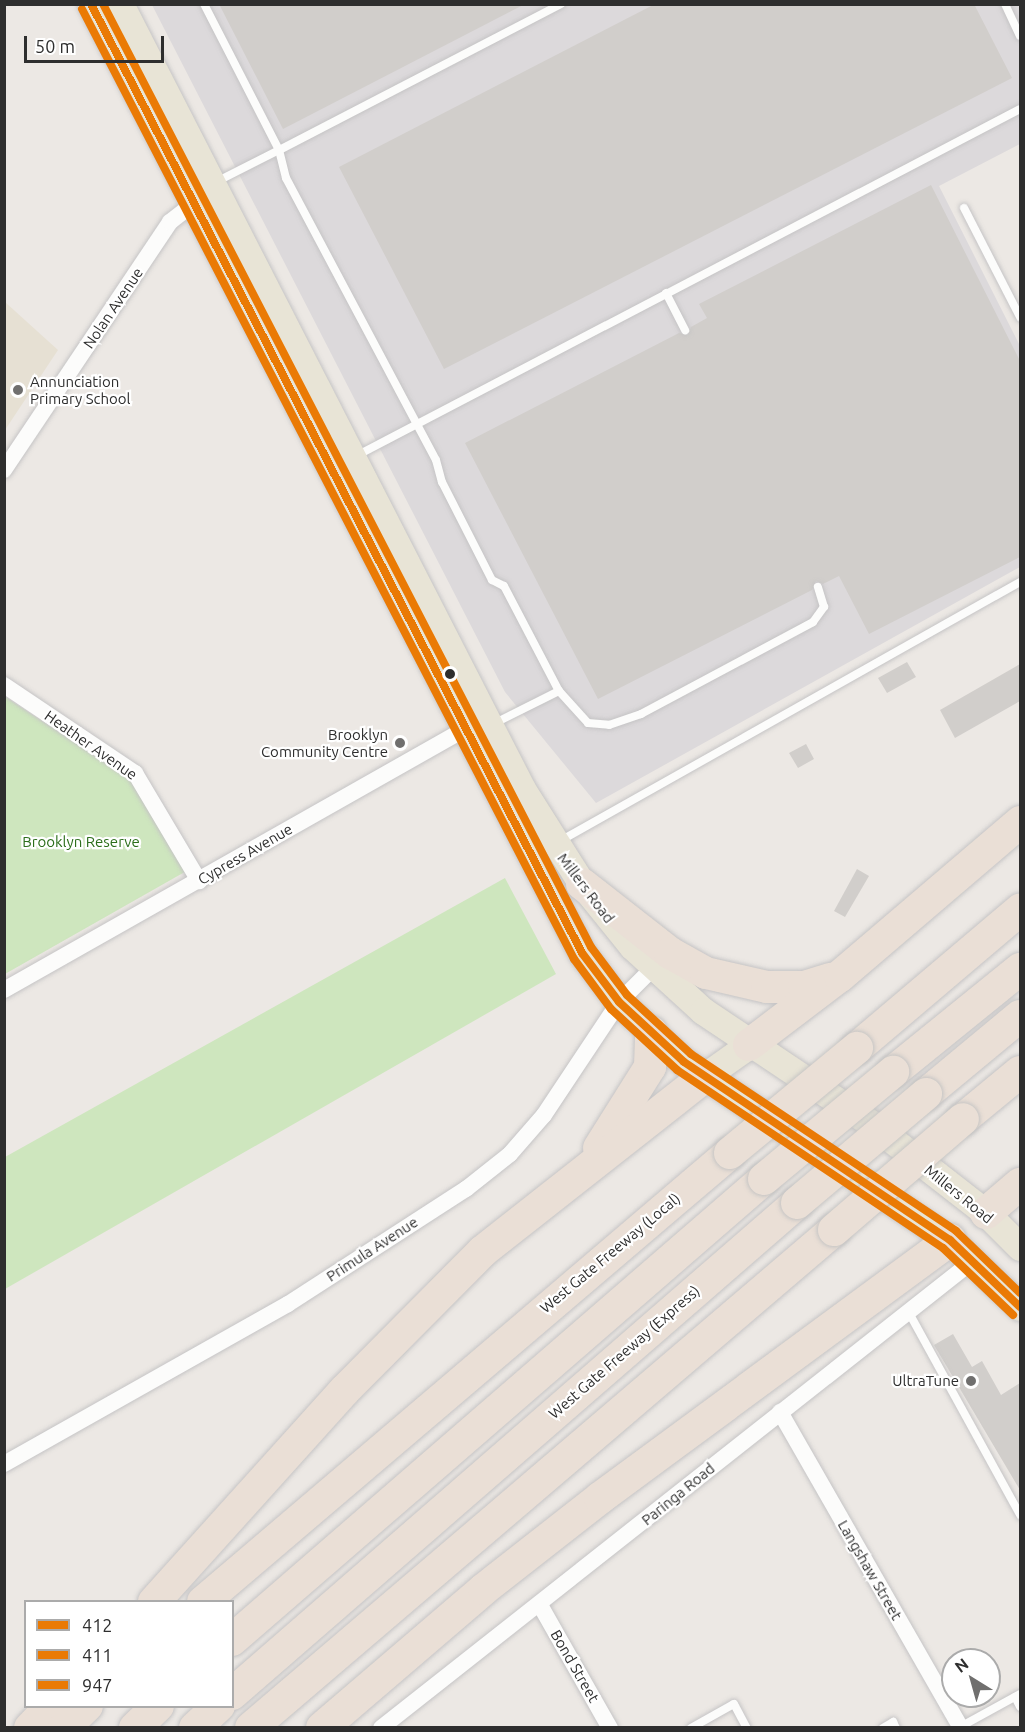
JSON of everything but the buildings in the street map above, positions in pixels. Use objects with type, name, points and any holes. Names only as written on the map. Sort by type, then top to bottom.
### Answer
[{"type":"highway","points":[[749,1045],[840,976],[1020,822]]},
{"type":"highway","points":[[582,884],[661,960],[767,987],[804,987],[840,976]]},
{"type":"highway","name":"West Gate Freeway (Local)","points":[[205,1600],[730,1153],[1020,910]]},
{"type":"highway","points":[[234,1638],[764,1179],[1020,969]]},
{"type":"highway","name":"West Gate Freeway (Express)","points":[[234,1692],[797,1203],[1020,1016]]},
{"type":"highway","points":[[585,1169],[650,1068],[651,1032]]},
{"type":"highway","points":[[251,1728],[1020,1072]]},
{"type":"highway","points":[[156,1600],[440,1293],[483,1251],[705,1076]]},
{"type":"highway","points":[[986,1213],[1020,1184]]},
{"type":"highway","points":[[322,1728],[484,1589],[600,1498],[950,1240]]},
{"type":"highway","points":[[30,1728],[50,1708]]},
{"type":"highway","points":[[64,1728],[86,1708]]},
{"type":"highway","points":[[135,1728],[157,1708]]},
{"type":"highway","points":[[195,1728],[218,1708]]},
{"type":"main road","name":"Millers Road","points":[[91,4],[206,192],[352,458],[480,724],[562,920],[619,1002],[651,1032],[705,1076],[950,1240],[974,1260],[1020,1307]]},
{"type":"main road","name":"Millers Road","points":[[120,4],[206,192],[480,724],[554,844],[582,884]]},
{"type":"main road","name":"Millers Road","points":[[661,960],[749,1045],[873,1125],[986,1213],[1020,1247]]},
{"type":"main road","points":[[705,1076],[749,1045]]},
{"type":"main road","points":[[950,1240],[986,1213]]},
{"type":"street","name":"Nolan Avenue","points":[[4,470],[170,222],[206,192]]},
{"type":"street","name":"Heather Avenue","points":[[4,685],[135,773],[199,880]]},
{"type":"street","name":"Cypress Avenue","points":[[4,990],[480,724]]},
{"type":"street","name":"Primula Avenue","points":[[4,1464],[288,1304],[466,1189],[510,1154],[544,1115],[619,1002],[661,960]]},
{"type":"street","name":"Paringa Road","points":[[381,1728],[540,1605],[864,1345],[974,1260]]},
{"type":"street","name":"Langshaw Street","points":[[780,1412],[961,1727]]},
{"type":"street","name":"Bond Street","points":[[540,1605],[610,1728]]},
{"type":"lane","points":[[204,4],[279,150],[286,178],[417,425],[492,580],[504,586],[559,691],[588,723],[625,721],[813,622],[824,607],[818,587]]},
{"type":"lane","points":[[206,192],[279,150],[561,4]]},
{"type":"lane","points":[[1005,4],[1020,36]]},
{"type":"lane","points":[[352,458],[1020,109]]},
{"type":"lane","points":[[964,208],[1020,317]]},
{"type":"lane","points":[[666,293],[685,330]]},
{"type":"lane","points":[[554,844],[1020,582]]},
{"type":"lane","points":[[480,724],[559,691]]},
{"type":"lane","points":[[908,1311],[1020,1515]]},
{"type":"lane","points":[[961,1727],[1018,1695],[1020,1707]]},
{"type":"lane","points":[[692,1728],[734,1704],[747,1728]]},
{"type":"lane","points":[[883,1728],[893,1722],[896,1728]]},
{"type":"shaded area","points":[[152,5],[1020,5],[1020,144],[939,186],[1020,346],[1020,567],[596,803],[505,692]]},
{"type":"shaded area","name":"Annunciation Primary School","points":[[5,302],[58,350],[5,430]]},
{"type":"green space","name":"Brooklyn Reserve","points":[[4,696],[131,780],[190,869],[5,974]]},
{"type":"green space","points":[[505,878],[556,974],[5,1289],[5,1157]]},
{"type":"transit line","name":"412","points":[[91,4],[582,953],[619,1002],[684,1062],[950,1240],[1020,1307]]},
{"type":"transit line","name":"947","points":[[103,4],[591,947],[627,995],[691,1054],[956,1231],[1020,1293]]},
{"type":"transit line","name":"411","points":[[82,9],[574,959],[611,1009],[677,1070],[943,1248],[1013,1315]]},
{"type":"place","name":"Annunciation Primary School","points":[[18,390]]},
{"type":"place","name":"Brooklyn Community Centre","points":[[400,743]]},
{"type":"place","name":"UltraTune","points":[[971,1381]]}]
